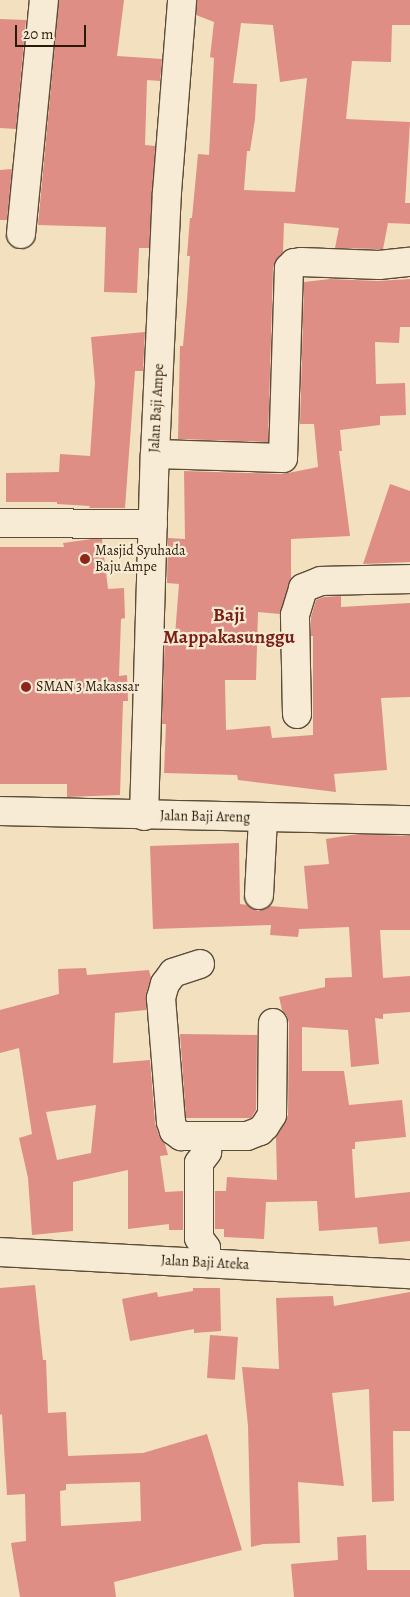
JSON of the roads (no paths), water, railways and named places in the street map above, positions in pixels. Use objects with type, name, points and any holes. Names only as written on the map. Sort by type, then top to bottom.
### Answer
[{"type":"street","points":[[21,234],[44,0]]},
{"type":"street","name":"Jalan Baji Ampe","points":[[144,816],[155,454],[167,192],[182,0]]},
{"type":"street","points":[[155,454],[283,458],[289,268],[294,263],[301,262],[379,265],[410,262]]},
{"type":"street","points":[[0,523],[153,524]]},
{"type":"street","points":[[297,714],[294,615],[303,588],[322,581],[410,579]]},
{"type":"street","name":"Jalan Baji Areng","points":[[0,811],[144,816],[410,820]]},
{"type":"street","points":[[259,895],[263,818]]},
{"type":"street","points":[[200,964],[173,973],[166,984],[161,998],[171,1122],[174,1131],[181,1136],[207,1145],[247,1136],[260,1131],[272,1115],[273,1023]]},
{"type":"street","points":[[206,1255],[199,1238],[198,1163],[207,1145]]},
{"type":"street","name":"Jalan Baji Ateka","points":[[0,1252],[206,1255],[410,1274]]},
{"type":"place","name":"Masjid Syuhada Baju Ampe","points":[[85,559]]},
{"type":"place","name":"SMAN 3 Makassar","points":[[26,687]]},
{"type":"district","name":"Baji Mappakasunggu","points":[[229,627]]}]
